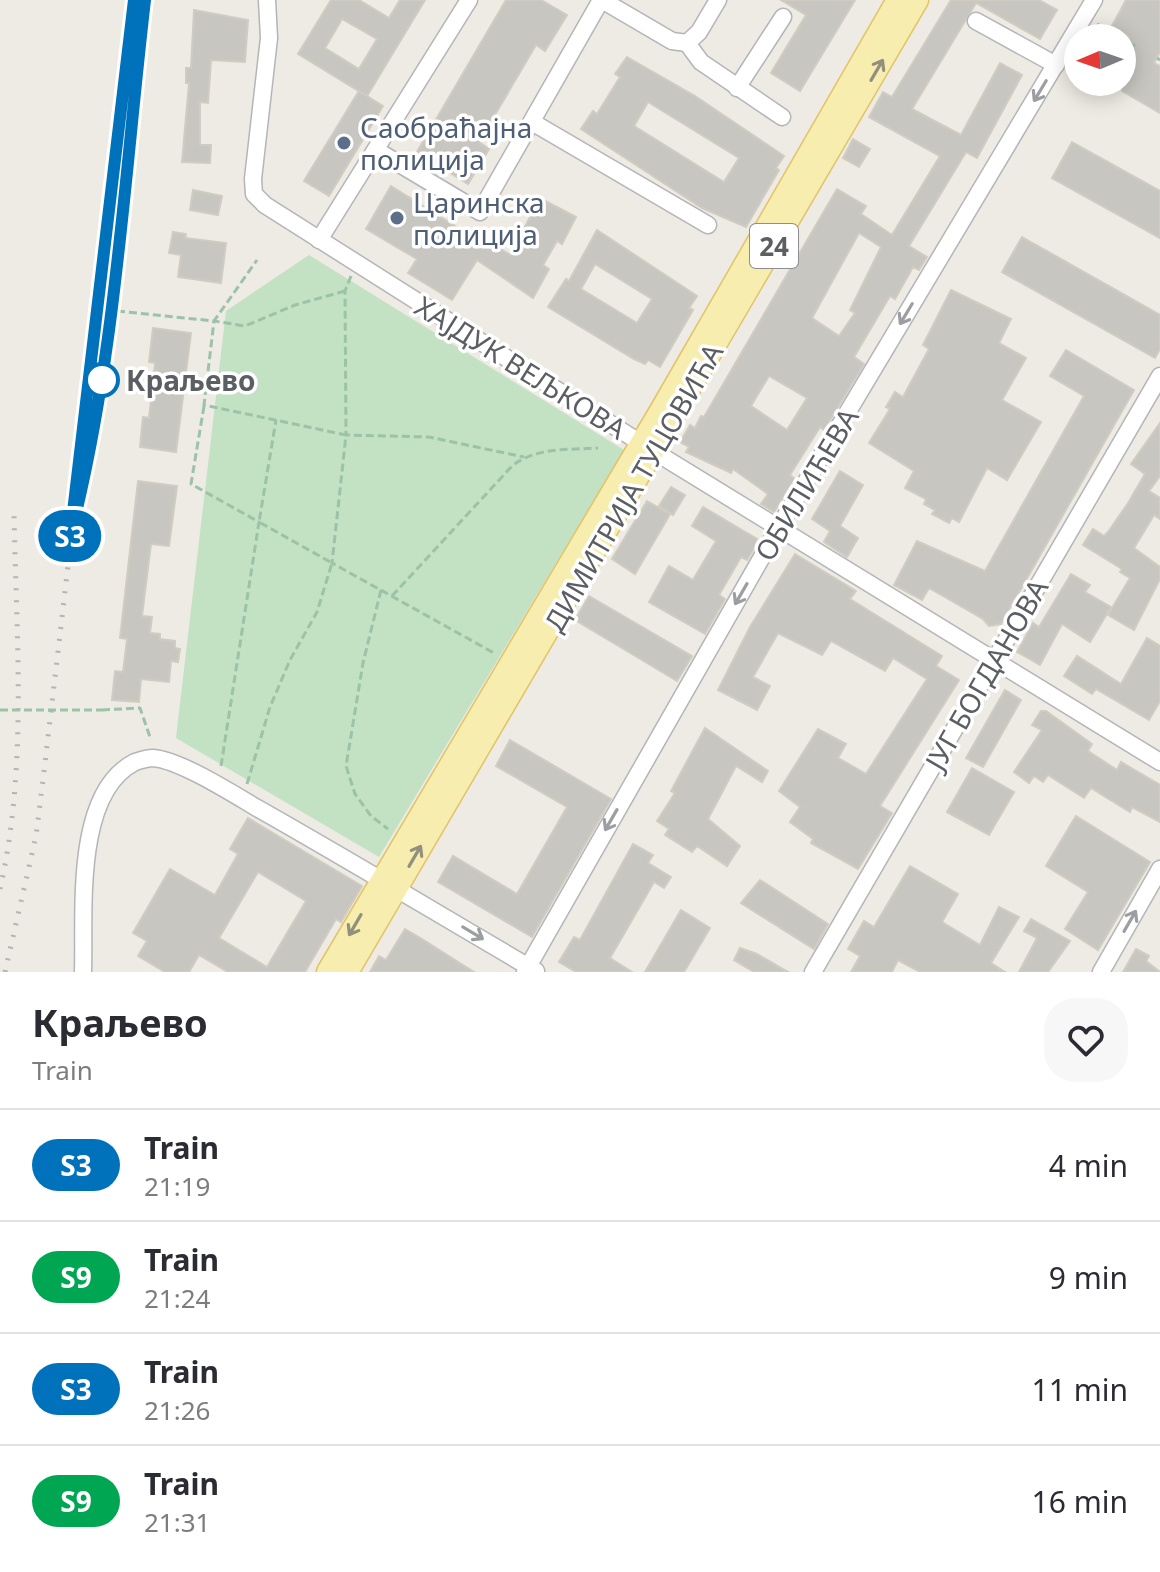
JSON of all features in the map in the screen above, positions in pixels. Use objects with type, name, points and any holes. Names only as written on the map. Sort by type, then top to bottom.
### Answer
[{"type":"main road","name":"ДИМИТРИЈА ТУЦОВИЋА","points":[[347,972],[390,883],[404,841],[511,662],[648,448],[898,0]]},
{"type":"main road","name":"ДИМИТРИЈА ТУЦОВИЋА","points":[[328,972],[390,883],[917,0]]},
{"type":"street","name":"ХАЈДУК ВЕЉКОВА","points":[[267,0],[269,38],[254,194],[319,240],[648,448],[1160,762]]},
{"type":"street","points":[[319,240],[469,0]]},
{"type":"street","points":[[376,150],[480,212],[602,0],[672,41],[687,43],[701,62],[782,117]]},
{"type":"street","points":[[687,43],[699,32],[718,0]]},
{"type":"street","name":"ОБИЛИЋЕВА","points":[[530,970],[779,527],[1094,0]]},
{"type":"street","points":[[737,88],[783,17]]},
{"type":"street","points":[[976,21],[1056,65]]},
{"type":"street","points":[[532,122],[708,225]]},
{"type":"street","name":"ЈУГ БОГДАНОВА","points":[[813,972],[1160,376]]},
{"type":"street","points":[[83,972],[88,834],[98,805],[113,782],[135,762],[153,758],[211,782],[390,883],[530,970]]},
{"type":"street","points":[[1101,972],[1160,869]]},
{"type":"path","points":[[1084,17],[1097,24]]},
{"type":"path","points":[[257,260],[214,321],[191,484],[511,662]]},
{"type":"path","points":[[243,800],[270,707],[290,660],[317,612],[332,563],[346,435],[345,291],[356,263]]},
{"type":"path","points":[[117,311],[245,326],[295,305],[345,291]]},
{"type":"path","points":[[204,405],[346,435],[429,437],[524,457]]},
{"type":"path","points":[[211,782],[276,420]]},
{"type":"path","points":[[392,596],[463,522],[500,477],[524,457],[546,451],[598,448]]},
{"type":"path","points":[[381,590],[363,663],[347,777],[371,816],[404,841]]},
{"type":"path","points":[[0,710],[140,708],[150,733],[153,758]]},
{"type":"green space","points":[[309,255],[624,450],[379,857],[176,738],[226,311]]},
{"type":"building","points":[[331,0],[359,0],[389,18],[400,0],[425,0],[367,96],[298,54]],"holes":[[[342,19],[377,39],[359,69],[325,48]]]},
{"type":"building","points":[[506,0],[541,0],[567,15],[545,51],[536,45],[479,142],[489,149],[468,184],[417,152]]},
{"type":"building","points":[[781,0],[855,0],[800,91],[771,73],[806,15]]},
{"type":"building","points":[[951,0],[1039,0],[1057,10],[1040,39],[976,3],[912,109],[961,135],[1000,63],[1022,75],[977,158],[966,152],[909,246],[927,257],[919,270],[913,267],[895,299],[890,296],[854,357],[864,364],[824,430],[820,427],[790,475],[795,479],[774,512],[761,504],[768,494],[733,469],[731,473],[686,452],[689,447],[680,442],[690,425],[695,428],[701,416],[704,417],[837,189],[866,206],[861,214],[892,235],[940,156],[869,117],[883,92],[892,97]],"holes":[[[859,233],[881,247],[850,310],[855,313],[839,336],[812,318]],[[769,376],[807,398],[787,430],[751,406]]]},
{"type":"building","points":[[1126,0],[1160,0],[1160,52],[1154,63],[1160,66],[1160,113],[1131,96],[1136,96],[1136,24],[1113,24]]},
{"type":"building","points":[[194,10],[248,20],[245,62],[211,60],[208,103],[200,102],[200,145],[211,145],[210,163],[182,162],[189,83],[186,83],[186,68],[191,68]]},
{"type":"building","points":[[627,57],[695,96],[784,156],[746,227],[702,208],[581,129],[593,111],[597,114],[620,77],[615,74]],"holes":[[[648,102],[739,158],[724,182],[634,126]]]},
{"type":"building","name":"Саобраћајна полиција","points":[[359,91],[383,106],[329,196],[304,181]]},
{"type":"building","points":[[853,139],[870,149],[859,167],[843,158]]},
{"type":"building","points":[[1072,142],[1160,191],[1160,238],[1052,178]]},
{"type":"building","points":[[391,186],[497,252],[499,248],[510,255],[540,198],[576,217],[562,244],[557,241],[543,265],[549,269],[533,298],[477,260],[452,300],[408,273],[417,259],[366,229]]},
{"type":"building","points":[[193,190],[222,196],[218,215],[190,210]]},
{"type":"building","points":[[597,230],[697,296],[689,308],[693,310],[660,367],[648,360],[645,364],[634,359],[548,307],[566,279],[569,281]],"holes":[[[595,264],[652,299],[637,323],[581,289]]]},
{"type":"building","points":[[173,232],[186,234],[185,238],[226,243],[221,283],[178,277],[181,255],[169,253]]},
{"type":"building","points":[[1022,237],[1160,315],[1160,349],[1155,358],[1002,272]]},
{"type":"building","points":[[951,290],[1011,319],[999,343],[1026,358],[1002,400],[1041,422],[1007,480],[987,468],[959,522],[952,518],[949,523],[932,514],[935,510],[924,504],[926,499],[905,488],[914,471],[869,443],[890,409],[886,407],[895,392],[903,397],[929,349],[923,345]]},
{"type":"building","points":[[153,328],[191,333],[176,452],[140,447],[143,417],[149,418],[155,363],[149,362]]},
{"type":"building","points":[[1066,350],[1134,390],[1001,624],[989,626],[983,619],[929,588],[922,600],[894,585],[917,541],[985,571],[1084,396],[1050,376]]},
{"type":"building","points":[[1160,423],[1160,476],[1149,491],[1160,498],[1160,519],[1154,515],[1134,548],[1160,567],[1160,579],[1134,630],[1108,615],[1130,578],[1120,572],[1122,569],[1083,545],[1093,529],[1104,536],[1128,503],[1145,474],[1131,464]]},
{"type":"building","points":[[840,471],[863,485],[840,526],[858,538],[847,557],[824,542],[830,531],[812,519]]},
{"type":"building","points":[[138,481],[177,486],[169,546],[151,544],[142,616],[152,617],[150,633],[160,634],[160,639],[175,641],[175,648],[180,649],[178,662],[171,661],[169,682],[141,679],[139,702],[112,700],[115,671],[123,672],[127,639],[120,638]]},
{"type":"building","points":[[671,487],[685,495],[673,515],[659,506]]},
{"type":"building","points":[[647,501],[670,514],[635,574],[612,559]]},
{"type":"building","points":[[703,507],[759,540],[747,560],[741,557],[719,595],[725,599],[705,634],[649,602],[669,566],[693,580],[716,541],[692,526]]},
{"type":"building","points":[[795,554],[856,591],[850,599],[942,656],[936,666],[959,680],[880,806],[892,813],[858,869],[811,843],[813,839],[790,822],[800,807],[779,791],[818,729],[846,744],[838,758],[866,774],[927,679],[893,658],[885,671],[831,641],[822,655],[778,633],[753,677],[770,686],[757,710],[718,690],[750,627]]},
{"type":"building","points":[[1071,574],[1090,585],[1085,592],[1111,607],[1090,642],[1062,624],[1040,665],[1017,652],[1033,623],[1039,627]]},
{"type":"building","points":[[589,596],[692,656],[677,681],[575,620]]},
{"type":"building","points":[[1147,638],[1160,646],[1160,701],[1149,720],[1096,689],[1092,694],[1064,676],[1077,656],[1121,684]]},
{"type":"building","points":[[1005,690],[1021,700],[983,767],[966,758]]},
{"type":"building","points":[[1041,711],[1046,711],[1092,744],[1088,751],[1117,770],[1121,762],[1160,785],[1160,822],[1132,807],[1130,812],[1091,788],[1084,798],[1048,775],[1043,782],[1034,776],[1029,783],[1014,772],[1042,730],[1032,725]]},
{"type":"building","points":[[705,728],[768,771],[762,782],[736,766],[708,819],[740,846],[727,866],[697,846],[692,852],[665,835],[669,829],[657,821],[675,793],[671,791]]},
{"type":"building","points":[[510,740],[611,799],[532,937],[438,882],[453,856],[517,894],[567,807],[496,766]]},
{"type":"building","points":[[972,768],[1014,792],[989,835],[947,812]]},
{"type":"building","points":[[1076,816],[1150,862],[1098,950],[1065,929],[1088,892],[1046,866]]},
{"type":"building","points":[[248,818],[362,886],[341,922],[336,919],[305,972],[228,972],[199,955],[189,972],[165,972],[138,956],[147,941],[133,933],[170,869],[215,895],[238,854],[230,849]],"holes":[[[258,872],[306,901],[267,967],[219,938]]]},
{"type":"building","points":[[633,844],[653,855],[648,863],[671,877],[664,888],[654,882],[610,958],[632,972],[576,972],[559,962],[574,937],[580,940]]},
{"type":"building","points":[[910,866],[958,894],[942,922],[980,945],[999,907],[1019,917],[991,963],[1005,972],[920,972],[898,960],[892,972],[851,972],[860,956],[848,949],[864,921],[874,927]]},
{"type":"building","points":[[760,880],[828,924],[814,949],[741,903]]},
{"type":"building","points":[[681,910],[710,928],[684,972],[645,972]]},
{"type":"building","points":[[1031,919],[1070,941],[1048,972],[1019,972],[1037,938],[1024,931]]},
{"type":"building","points":[[405,929],[474,972],[370,972],[379,956],[386,960]]},
{"type":"building","points":[[740,948],[788,972],[754,972],[734,960]]},
{"type":"building","points":[[1136,949],[1149,956],[1146,961],[1160,972],[1123,972]]},
{"type":"railway","points":[[5,972],[36,836],[134,0]]},
{"type":"railway","points":[[93,436],[119,229]]},
{"type":"railway","points":[[0,889],[9,842],[17,748],[14,510]]},
{"type":"train","name":"S3","points":[[134,0],[70,537],[87,470],[102,380],[145,0]]},
{"type":"place","name":"Саобраћајна полиција","points":[[344,143]]},
{"type":"place","name":"Царинска полиција","points":[[397,218]]},
{"type":"place","name":"Краљево","points":[[102,380]]}]
